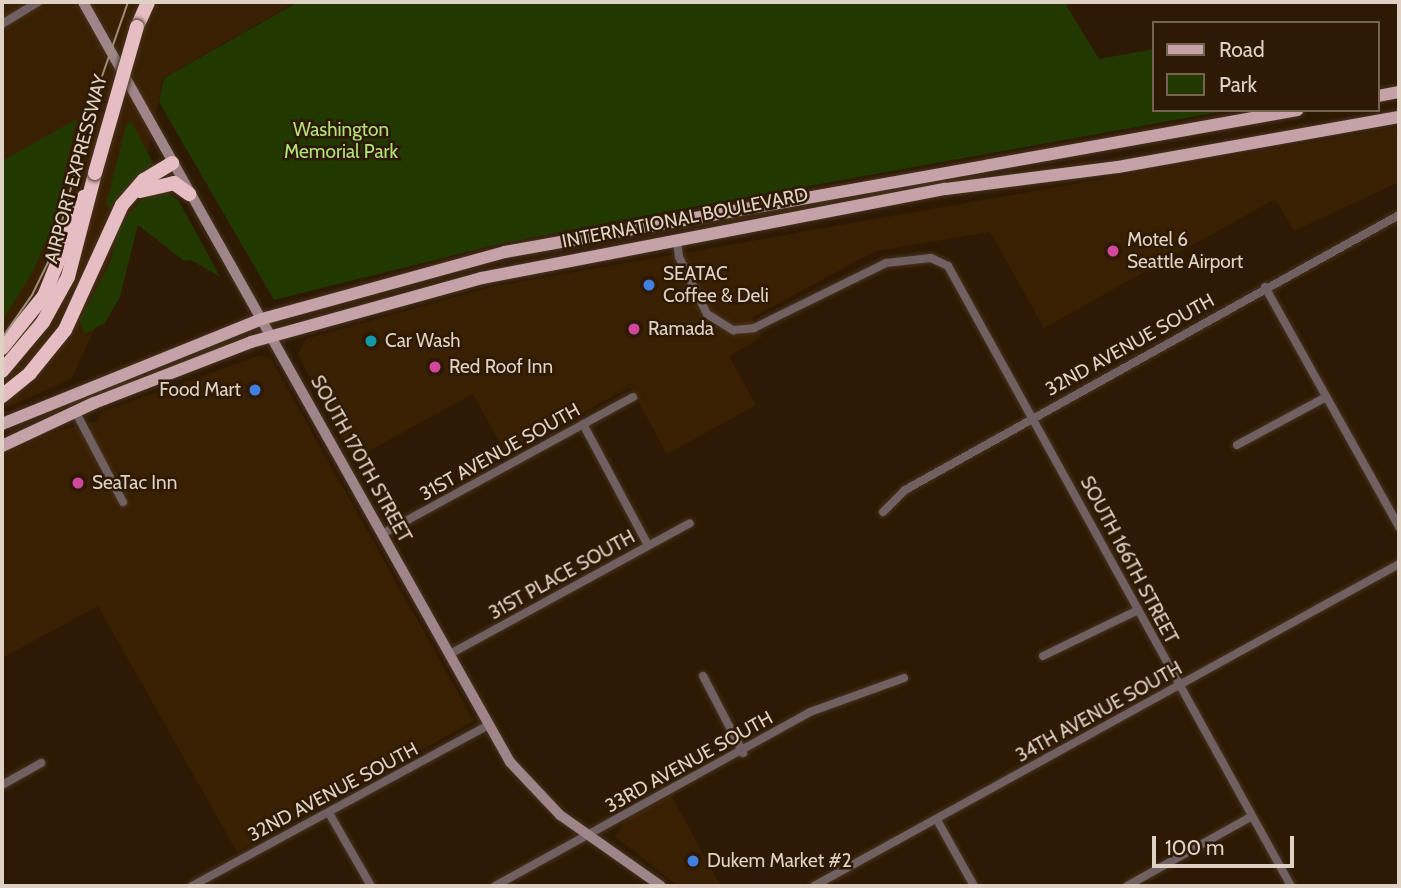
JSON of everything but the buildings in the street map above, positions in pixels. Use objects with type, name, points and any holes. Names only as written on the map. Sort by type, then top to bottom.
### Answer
[{"type":"highway","name":"AIRPORT EXPRESSWAY","points":[[2,371],[32,337],[60,292],[137,27],[148,2]]},
{"type":"highway","points":[[2,396],[30,373],[65,330],[127,199],[144,180],[172,163]]},
{"type":"highway","points":[[127,199],[154,184],[174,183],[189,194]]},
{"type":"highway","points":[[2,348],[44,296],[85,207]]},
{"type":"main road","points":[[1380,96],[1399,92]]},
{"type":"main road","name":"INTERNATIONAL BOULEVARD","points":[[2,424],[262,319],[505,252],[1286,112]]},
{"type":"main road","name":"INTERNATIONAL BOULEVARD","points":[[2,446],[75,411],[272,336],[482,278],[946,189],[1118,167],[1399,117]]},
{"type":"main road","points":[[677,241],[686,229],[714,215]]},
{"type":"street","points":[[2,24],[38,2]]},
{"type":"street","name":"SOUTH 170TH STREET","points":[[83,2],[510,762],[534,791],[589,835],[661,886]]},
{"type":"street","name":"32ND AVENUE SOUTH","points":[[883,512],[905,490],[1265,287],[1399,215]]},
{"type":"street","name":"SOUTH 166TH STREET","points":[[677,241],[685,269],[707,314],[725,327],[749,330],[870,269],[900,260],[931,258],[948,266],[958,279],[1035,417],[1291,886]]},
{"type":"street","points":[[1265,287],[1399,527]]},
{"type":"street","name":"31ST AVENUE SOUTH","points":[[382,534],[633,397]]},
{"type":"street","points":[[1237,445],[1326,397]]},
{"type":"street","points":[[75,411],[123,502]]},
{"type":"street","points":[[583,424],[648,545]]},
{"type":"street","name":"31ST PLACE SOUTH","points":[[450,654],[690,523]]},
{"type":"street","name":"34TH AVENUE SOUTH","points":[[814,886],[1399,564]]},
{"type":"street","points":[[1043,656],[1138,610]]},
{"type":"street","points":[[703,676],[743,753]]},
{"type":"street","name":"33RD AVENUE SOUTH","points":[[495,886],[743,753],[810,712],[905,678]]},
{"type":"street","name":"32ND AVENUE SOUTH","points":[[192,886],[489,726]]},
{"type":"street","points":[[2,785],[41,763]]},
{"type":"street","points":[[329,813],[371,886]]},
{"type":"street","points":[[1127,886],[1252,816]]},
{"type":"street","points":[[937,820],[974,886]]},
{"type":"shaded area","points":[[2,2],[296,2],[163,78],[127,259],[71,379],[2,410]]},
{"type":"shaded area","points":[[1399,127],[1399,182],[1294,231],[1275,199],[1044,328],[990,232],[875,251],[752,318],[762,337],[729,356],[756,405],[667,454],[630,387],[506,454],[473,394],[354,459],[298,355],[306,339],[495,286]]},
{"type":"shaded area","points":[[261,355],[271,359],[474,721],[237,852],[98,606],[2,658],[2,455],[56,431],[95,422],[104,411]]},
{"type":"shaded area","points":[[671,795],[719,883],[714,886],[678,886],[616,837],[624,821]]},
{"type":"green space","name":"Washington Memorial Park","points":[[298,2],[1081,2],[1066,5],[1099,59],[1152,49],[1152,112],[1219,112],[495,245],[274,300],[159,102],[164,78]]},
{"type":"green space","points":[[77,119],[52,226],[32,273],[2,321],[2,161]]},
{"type":"green space","points":[[131,121],[154,165],[110,208],[106,205],[126,126]]},
{"type":"green space","points":[[164,190],[179,201],[220,277],[191,260],[184,261],[138,225],[120,297],[105,323],[85,334],[79,321],[110,263],[120,225],[144,196]]},
{"type":"tram line","points":[[2,338],[32,295],[54,250],[100,82],[128,2]]},
{"type":"place","name":"Motel 6 Seattle Airport","points":[[1113,251]]},
{"type":"place","name":"SEATAC Coffee & Deli","points":[[649,285]]},
{"type":"place","name":"Ramada","points":[[634,329]]},
{"type":"place","name":"Car Wash","points":[[371,341]]},
{"type":"place","name":"Red Roof Inn","points":[[435,367]]},
{"type":"place","name":"Food Mart","points":[[255,390]]},
{"type":"place","name":"SeaTac Inn","points":[[78,483]]},
{"type":"place","name":"Dukem Market #2","points":[[693,861]]}]
